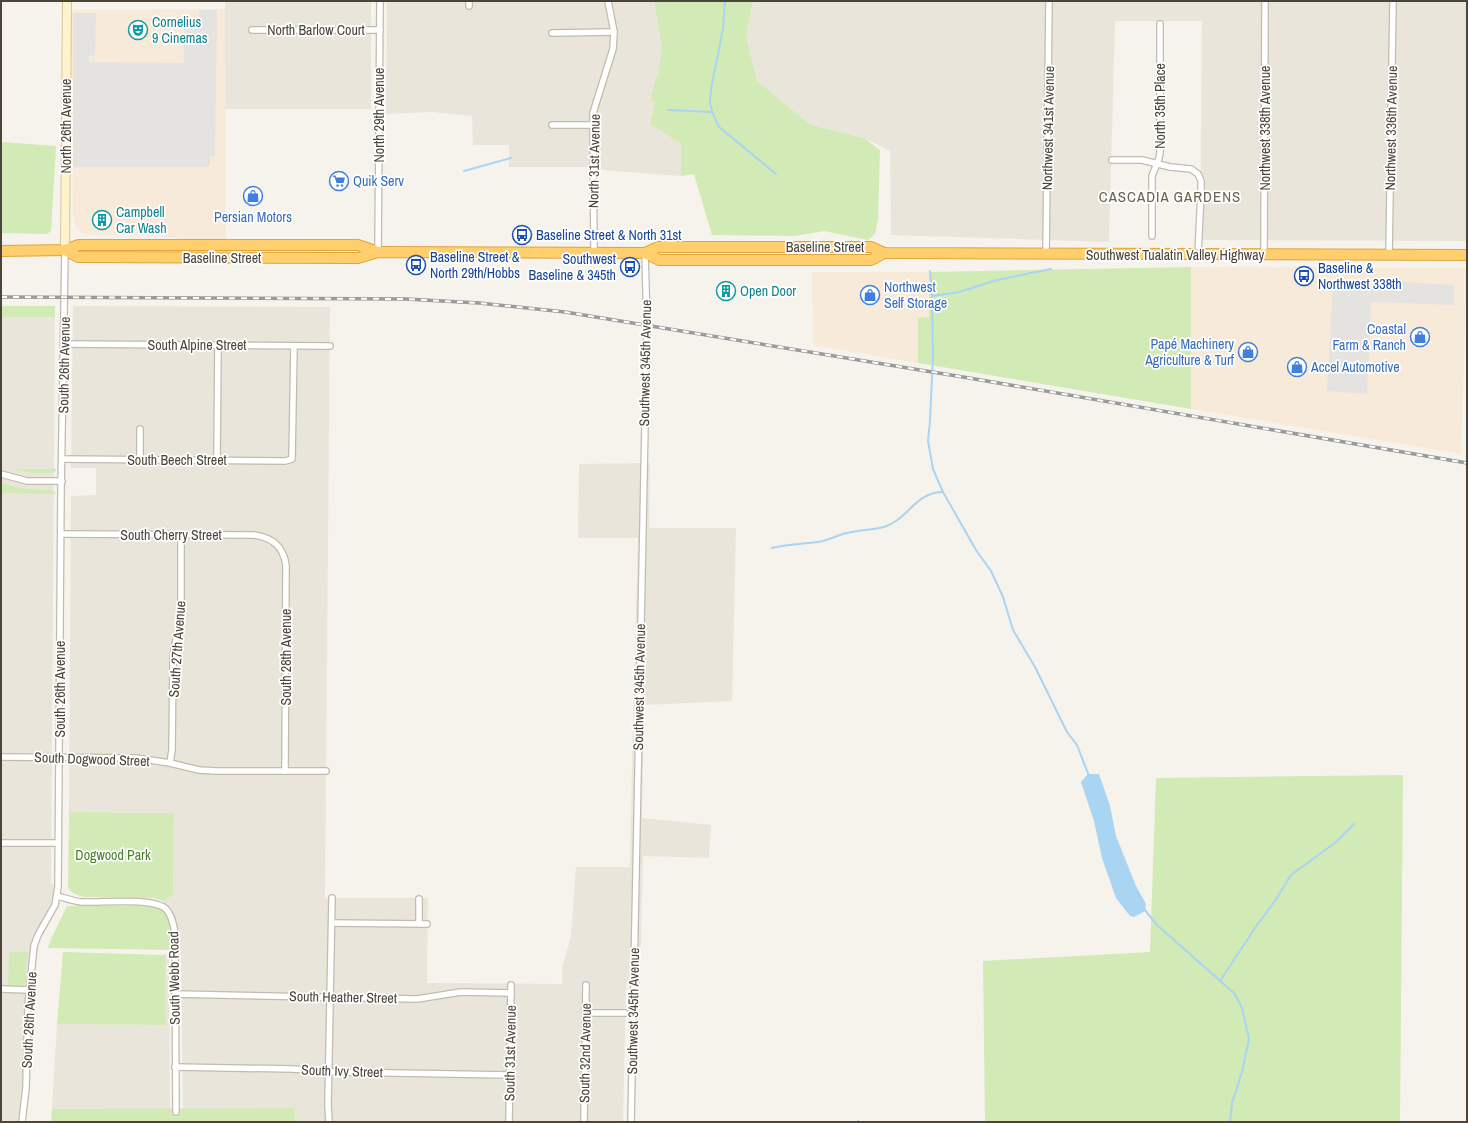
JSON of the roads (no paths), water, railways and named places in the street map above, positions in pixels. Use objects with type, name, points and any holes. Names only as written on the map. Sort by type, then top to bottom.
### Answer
[{"type":"highway","name":"Baseline Street","points":[[1,251],[65,250],[78,257],[358,258],[378,252],[646,253],[658,247],[871,247],[884,253]]},
{"type":"highway","name":"Southwest Tualatin Valley Highway","points":[[884,253],[1467,255]]},
{"type":"street","name":"North 26th Avenue","points":[[65,250],[67,1]]},
{"type":"street","name":"North 29th Avenue","points":[[378,252],[380,1]]},
{"type":"street","name":"North 31st Avenue","points":[[594,253],[592,125],[593,113],[613,49],[614,32],[608,1]]},
{"type":"street","name":"Northwest 341st Avenue","points":[[1046,254],[1049,1]]},
{"type":"street","name":"Northwest 338th Avenue","points":[[1264,255],[1265,1]]},
{"type":"street","name":"Northwest 336th Avenue","points":[[1389,255],[1394,1]]},
{"type":"street","name":"North 35th Place","points":[[1152,236],[1152,176],[1160,153],[1160,24]]},
{"type":"street","name":"North Barlow Court","points":[[252,30],[380,30]]},
{"type":"street","points":[[552,33],[614,32]]},
{"type":"street","points":[[552,125],[592,125]]},
{"type":"street","points":[[1112,160],[1142,160],[1175,168],[1191,169],[1196,172],[1200,178],[1201,193],[1198,254]]},
{"type":"street","name":"South 26th Avenue","points":[[22,1122],[26,1088],[29,990],[35,942],[53,909],[57,896],[60,757],[65,250]]},
{"type":"street","name":"Southwest 345th Avenue","points":[[631,1122],[647,324],[646,253]]},
{"type":"street","name":"South Alpine Street","points":[[64,344],[330,346]]},
{"type":"street","points":[[217,460],[218,345]]},
{"type":"street","name":"South Beech Street","points":[[62,459],[285,461],[292,459],[294,346]]},
{"type":"street","points":[[140,429],[140,459]]},
{"type":"street","points":[[1,474],[27,481],[62,482]]},
{"type":"street","name":"South Cherry Street","points":[[61,534],[254,535],[267,538],[278,545]]},
{"type":"street","name":"South 27th Avenue","points":[[170,763],[172,750],[173,662],[181,618],[181,535]]},
{"type":"street","name":"South 28th Avenue","points":[[278,545],[283,551],[286,565],[285,771]]},
{"type":"street","name":"South Dogwood Street","points":[[1,757],[136,758],[170,763],[199,770],[326,771]]},
{"type":"street","points":[[1,843],[58,843]]},
{"type":"street","name":"South Webb Road","points":[[57,896],[81,902],[157,904],[167,910],[171,916],[175,932],[176,1112]]},
{"type":"street","points":[[329,1122],[332,898]]},
{"type":"street","points":[[418,924],[419,899]]},
{"type":"street","points":[[332,923],[427,924]]},
{"type":"street","name":"South 31st Avenue","points":[[509,1122],[511,985]]},
{"type":"street","name":"South 32nd Avenue","points":[[584,1122],[586,985]]},
{"type":"street","points":[[1,989],[29,990]]},
{"type":"street","name":"South Heather Street","points":[[175,994],[417,999],[462,992],[511,993]]},
{"type":"street","points":[[586,1013],[625,1014]]},
{"type":"street","name":"South Ivy Street","points":[[175,1067],[292,1069],[329,1072],[510,1075]]},
{"type":"water","points":[[1088,774],[1099,774],[1110,806],[1116,836],[1136,886],[1146,904],[1145,911],[1134,917],[1130,916],[1116,898],[1102,858],[1094,821],[1081,782]]},
{"type":"waterway","points":[[725,1],[723,29],[711,89],[710,103],[712,112],[719,127],[776,174]]},
{"type":"waterway","points":[[668,110],[712,112]]},
{"type":"waterway","points":[[464,171],[511,158]]},
{"type":"waterway","points":[[932,296],[959,292],[997,280],[1051,269]]},
{"type":"waterway","points":[[930,271],[933,356],[928,441],[933,469],[943,492],[976,550],[991,571],[1003,597],[1013,630],[1035,667],[1067,732],[1077,745],[1089,776]]},
{"type":"waterway","points":[[772,548],[822,541],[847,533],[884,527],[900,518],[925,496],[943,492]]},
{"type":"waterway","points":[[1220,981],[1291,875],[1336,842],[1354,824]]},
{"type":"waterway","points":[[1144,909],[1157,925],[1234,993],[1242,1008],[1249,1039],[1242,1072],[1232,1103],[1230,1122]]},
{"type":"railway","points":[[1,297],[406,299],[479,303],[565,312],[969,378],[1467,463]]},
{"type":"place","name":"Cornelius 9 Cinemas","points":[[138,30]]},
{"type":"place","name":"Quik Serv","points":[[339,181]]},
{"type":"place","name":"Persian Motors","points":[[253,196]]},
{"type":"place","name":"Campbell Car Wash","points":[[102,220]]},
{"type":"place","name":"Baseline Street & North 31st","points":[[522,235]]},
{"type":"place","name":"Baseline Street & North 29th/Hobbs","points":[[416,265]]},
{"type":"place","name":"Southwest Baseline & 345th","points":[[630,267]]},
{"type":"place","name":"Baseline & Northwest 338th","points":[[1304,276]]},
{"type":"place","name":"Open Door","points":[[726,291]]},
{"type":"place","name":"Northwest Self Storage","points":[[870,295]]},
{"type":"place","name":"Coastal Farm & Ranch","points":[[1420,337]]},
{"type":"place","name":"Papé Machinery Agriculture & Turf","points":[[1248,352]]},
{"type":"place","name":"Accel Automotive","points":[[1297,367]]},
{"type":"district","name":"CASCADIA GARDENS","points":[[1170,196]]},
{"type":"park label","name":"Dogwood Park","points":[[113,855]]}]
